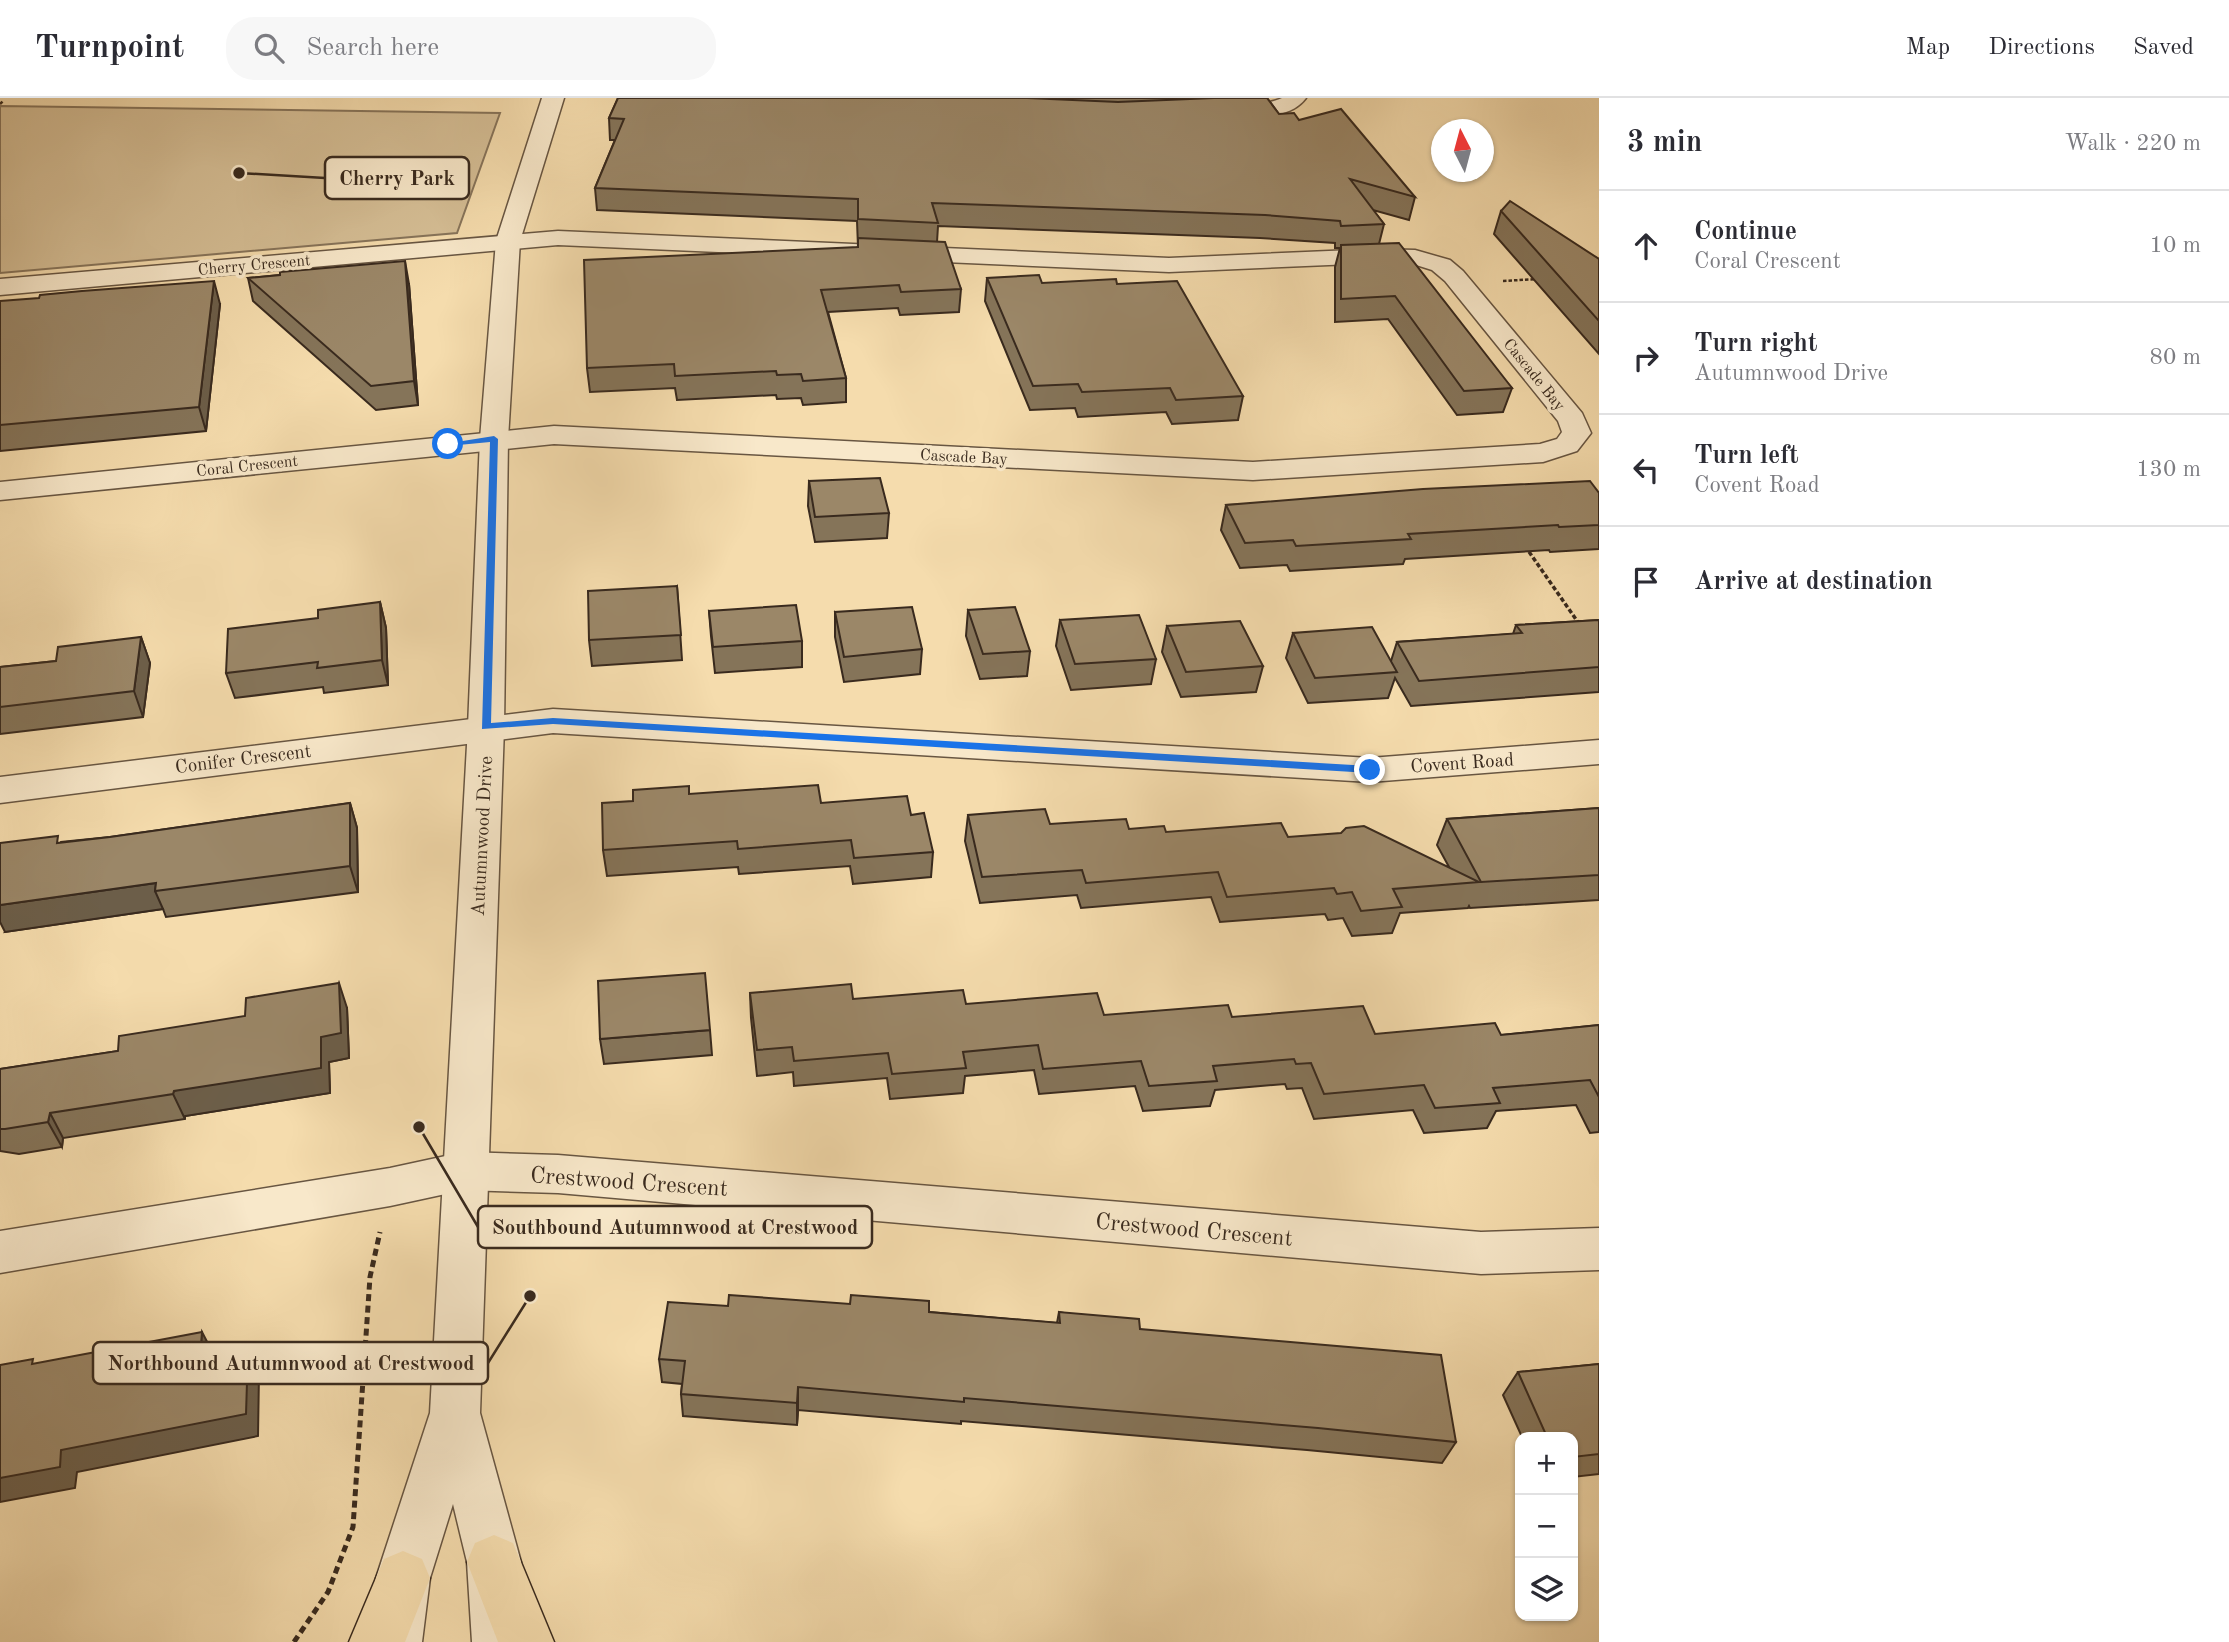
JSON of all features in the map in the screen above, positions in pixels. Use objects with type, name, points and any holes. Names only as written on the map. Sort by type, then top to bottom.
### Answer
[{"type":"highway","points":[[494,1562],[526,1642]]},
{"type":"highway","points":[[377,1642],[403,1578]]},
{"type":"street","name":"Autumnwood Drive","points":[[394,1642],[403,1578],[455,1413],[486,727],[494,439],[508,241],[553,98]]},
{"type":"street","points":[[1201,111],[1274,108],[1292,102],[1295,98]]},
{"type":"street","name":"Cascade Bay","points":[[494,439],[554,435],[1253,471],[1543,453],[1567,446],[1577,433],[1572,419],[1461,284],[1441,265],[1415,257],[1376,256],[1169,265],[558,238],[508,241]]},
{"type":"street","name":"Cherry Crescent","points":[[0,287],[508,241]]},
{"type":"street","name":"Coral Crescent","points":[[0,491],[494,439]]},
{"type":"street","name":"Covent Road","points":[[486,727],[553,721],[1370,770],[1599,752]]},
{"type":"street","name":"Conifer Crescent","points":[[0,790],[486,727]]},
{"type":"street","name":"Crestwood Crescent","points":[[0,1252],[390,1187],[464,1171],[558,1174],[1481,1253],[1599,1249]]},
{"type":"street","name":"Autumnwood Drive","points":[[455,1413],[494,1562],[500,1642]]},
{"type":"path","points":[[1461,284],[1544,279]]},
{"type":"path","points":[[1519,538],[1583,629]]},
{"type":"path","points":[[294,1642],[328,1592],[353,1527],[370,1277],[390,1187]]},
{"type":"shaded area","points":[[0,106],[500,113],[457,233],[0,273]]},
{"type":"building","points":[[618,98],[1027,98],[1118,102],[1267,98],[1279,114],[1294,113],[1299,120],[1341,109],[1415,197],[1350,179],[1384,224],[1341,226],[1340,221],[1265,215],[932,203],[938,223],[858,219],[858,199],[595,188],[624,119],[609,118]]},
{"type":"building","points":[[1510,201],[1599,259],[1599,321],[1501,211]]},
{"type":"building","points":[[858,238],[945,242],[961,289],[901,292],[899,285],[821,290],[846,378],[803,381],[801,374],[777,375],[776,371],[675,376],[674,364],[587,368],[584,260],[858,247]]},
{"type":"building","points":[[1399,243],[1512,388],[1464,391],[1395,296],[1341,299],[1341,245]]},
{"type":"building","points":[[405,261],[414,381],[371,386],[248,278],[280,275],[280,272]]},
{"type":"building","points":[[1039,275],[1042,283],[1116,279],[1117,284],[1177,281],[1243,396],[1176,400],[1170,388],[1082,392],[1078,384],[1033,386],[987,278]]},
{"type":"building","points":[[214,281],[199,407],[0,425],[0,301],[82,291]]},
{"type":"building","points":[[880,478],[889,513],[815,517],[809,481]]},
{"type":"building","points":[[1590,481],[1599,493],[1599,525],[1408,534],[1411,539],[1296,546],[1293,540],[1245,543],[1226,505],[1423,489]]},
{"type":"building","points":[[677,586],[681,635],[589,640],[588,591]]},
{"type":"building","points":[[380,602],[382,660],[317,668],[318,662],[226,673],[228,629],[318,618],[318,610]]},
{"type":"building","points":[[796,605],[802,641],[713,647],[709,611]]},
{"type":"building","points":[[912,607],[922,649],[844,657],[835,612]]},
{"type":"building","points":[[1015,607],[1030,651],[983,654],[968,610]]},
{"type":"building","points":[[1139,615],[1156,659],[1075,664],[1060,620]]},
{"type":"building","points":[[1599,620],[1599,667],[1419,681],[1397,642],[1522,633],[1516,625]]},
{"type":"building","points":[[1240,621],[1263,666],[1186,672],[1167,626]]},
{"type":"building","points":[[1372,627],[1397,672],[1315,678],[1293,633]]},
{"type":"building","points":[[141,637],[134,691],[0,707],[0,667],[56,661],[58,647]]},
{"type":"building","points":[[818,785],[821,803],[907,796],[911,815],[924,813],[933,852],[854,858],[851,840],[738,849],[737,841],[603,850],[602,803],[633,801],[633,790],[689,786],[689,794]]},
{"type":"building","points":[[350,803],[350,866],[155,891],[156,883],[0,905],[0,843],[58,836],[57,843],[110,837]]},
{"type":"building","points":[[1599,808],[1599,875],[1481,882],[1447,819]]},
{"type":"building","points":[[1045,809],[1050,824],[1126,819],[1129,829],[1164,826],[1166,832],[1281,823],[1288,837],[1341,833],[1346,828],[1364,826],[1479,882],[1393,889],[1402,907],[1361,911],[1352,892],[1337,894],[1334,888],[1227,897],[1218,872],[1086,883],[1082,870],[982,877],[968,815]]},
{"type":"building","points":[[705,973],[710,1030],[600,1039],[598,981]]},
{"type":"building","points":[[339,983],[341,1033],[321,1037],[321,1068],[50,1113],[48,1122],[0,1129],[0,1069],[118,1051],[119,1036],[245,1016],[246,998]]},
{"type":"building","points":[[851,984],[853,999],[963,990],[966,1004],[1097,993],[1104,1015],[1228,1005],[1232,1017],[1363,1006],[1375,1034],[1495,1023],[1501,1035],[1599,1025],[1599,1097],[1590,1080],[1493,1088],[1500,1103],[1435,1108],[1424,1085],[1324,1094],[1311,1063],[1296,1064],[1294,1059],[1213,1066],[1217,1081],[1149,1086],[1141,1061],[1043,1069],[1038,1045],[963,1052],[966,1068],[892,1074],[888,1053],[794,1061],[792,1047],[757,1050],[750,993]]},
{"type":"building","points":[[729,1295],[850,1304],[851,1295],[929,1301],[929,1312],[1060,1323],[1059,1312],[1139,1319],[1140,1329],[1441,1355],[1456,1442],[964,1398],[964,1402],[798,1387],[797,1403],[681,1394],[685,1361],[659,1359],[668,1302],[728,1306]]},
{"type":"building","points":[[202,1332],[200,1358],[248,1350],[246,1414],[61,1450],[60,1467],[0,1478],[0,1365],[33,1359],[32,1364]]},
{"type":"building","points":[[1599,1364],[1599,1454],[1578,1456],[1578,1432],[1545,1432],[1518,1372]]},
{"type":"place","name":"Cherry Park","points":[[239,173]]},
{"type":"place","name":"Southbound Autumnwood at Crestwood","points":[[419,1127]]},
{"type":"place","name":"Northbound Autumnwood at Crestwood","points":[[530,1296]]},
{"type":"route","points":[[448,444],[494,439],[486,727],[553,721],[1370,770]]}]
